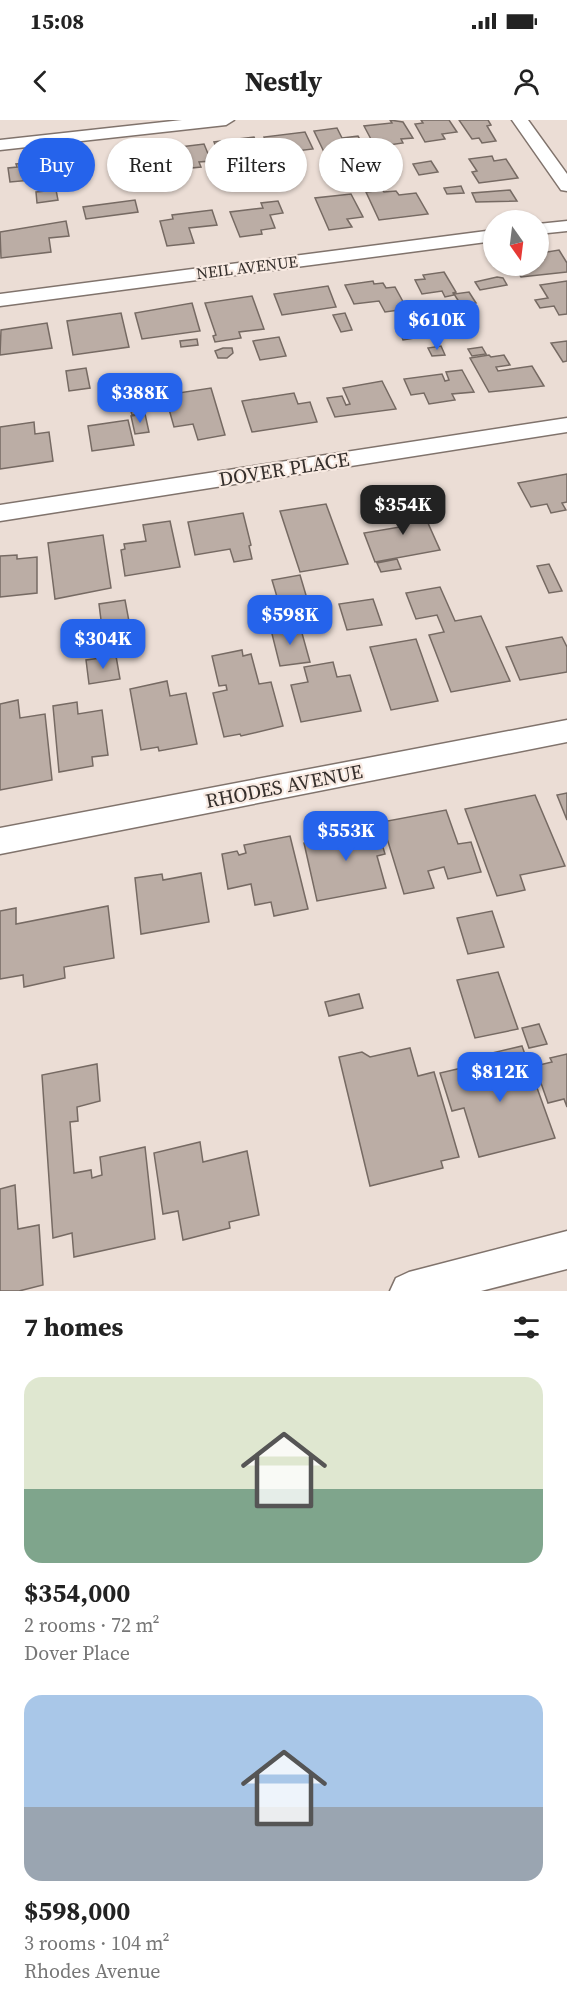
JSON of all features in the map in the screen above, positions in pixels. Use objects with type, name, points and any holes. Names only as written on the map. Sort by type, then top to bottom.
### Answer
[{"type":"street","points":[[0,145],[226,120]]},
{"type":"street","points":[[520,120],[567,186]]},
{"type":"street","points":[[549,227],[567,225]]},
{"type":"street","name":"NEIL AVENUE","points":[[0,300],[483,236]]},
{"type":"street","name":"DOVER PLACE","points":[[0,513],[567,424]]},
{"type":"street","name":"RHODES AVENUE","points":[[0,841],[567,731]]},
{"type":"street","points":[[410,1291],[567,1250]]},
{"type":"building","points":[[390,120],[403,122],[413,138],[370,138],[364,126],[392,123]]},
{"type":"building","points":[[421,120],[449,120],[457,132],[442,134],[445,139],[425,142],[415,124],[423,123]]},
{"type":"building","points":[[459,120],[488,120],[491,125],[487,126],[496,141],[482,143],[479,138],[472,139]]},
{"type":"building","points":[[337,128],[342,138],[319,138],[319,142],[314,131]]},
{"type":"building","points":[[305,132],[313,149],[307,150],[307,138],[264,137]]},
{"type":"building","points":[[204,144],[205,146],[205,162],[199,162],[201,167],[193,168],[193,145]]},
{"type":"building","points":[[492,156],[494,161],[506,159],[518,178],[479,183],[472,172],[477,171],[469,159]]},
{"type":"building","points":[[431,161],[438,172],[419,175],[413,164]]},
{"type":"building","points":[[16,164],[18,164],[18,181],[10,182],[8,168],[17,167]]},
{"type":"building","points":[[461,186],[464,193],[447,194],[444,188]]},
{"type":"building","points":[[510,190],[517,201],[476,202],[472,193]]},
{"type":"building","points":[[36,192],[56,192],[58,200],[37,203]]},
{"type":"building","points":[[366,192],[397,192],[399,195],[416,193],[428,214],[379,220]]},
{"type":"building","points":[[351,194],[363,217],[347,219],[352,227],[329,230],[315,198]]},
{"type":"building","points":[[135,200],[138,212],[86,219],[83,207]]},
{"type":"building","points":[[278,201],[283,213],[270,215],[275,228],[261,230],[262,234],[240,237],[230,212],[263,208],[261,203]]},
{"type":"building","points":[[212,210],[217,225],[189,228],[194,243],[167,246],[160,221],[173,219],[172,215]]},
{"type":"building","points":[[66,221],[69,236],[49,238],[51,252],[1,258],[0,232]]},
{"type":"building","points":[[559,250],[567,263],[567,272],[549,274],[549,252]]},
{"type":"building","points":[[444,272],[456,292],[453,293],[454,295],[445,297],[442,291],[422,294],[415,280],[425,279],[423,275]]},
{"type":"building","points":[[497,277],[503,278],[507,285],[480,290],[475,282]]},
{"type":"building","points":[[373,281],[374,284],[383,283],[386,288],[395,287],[407,309],[385,312],[379,301],[354,304],[345,285]]},
{"type":"building","points":[[567,281],[567,314],[559,315],[554,306],[540,308],[535,300],[548,298],[540,285]]},
{"type":"building","points":[[328,286],[336,307],[282,315],[274,294]]},
{"type":"building","points":[[469,292],[476,303],[461,305],[454,294]]},
{"type":"building","points":[[252,296],[264,329],[239,332],[241,338],[215,342],[213,336],[216,335],[205,303]]},
{"type":"building","points":[[192,303],[200,331],[142,339],[135,313]]},
{"type":"building","points":[[121,313],[129,347],[73,355],[67,321]]},
{"type":"building","points":[[345,313],[352,330],[341,332],[333,315]]},
{"type":"building","points":[[47,323],[52,348],[0,355],[1,330]]},
{"type":"building","points":[[412,331],[415,338],[403,340],[400,332]]},
{"type":"building","points":[[279,337],[286,356],[260,360],[253,341]]},
{"type":"building","points":[[197,339],[198,345],[181,347],[180,341]]},
{"type":"building","points":[[567,341],[567,361],[563,362],[551,343]]},
{"type":"building","points":[[441,346],[445,355],[432,356],[428,348]]},
{"type":"building","points":[[482,347],[486,354],[472,356],[468,349]]},
{"type":"building","points":[[232,348],[233,353],[227,358],[218,358],[215,351]]},
{"type":"building","points":[[489,355],[491,357],[504,355],[510,365],[496,367],[498,371],[532,366],[544,386],[489,392],[470,358]]},
{"type":"building","points":[[86,368],[90,388],[69,391],[66,371]]},
{"type":"building","points":[[462,370],[474,392],[452,394],[455,400],[429,404],[424,393],[411,395],[404,379],[442,374],[445,381],[449,380],[446,372]]},
{"type":"building","points":[[382,381],[396,409],[335,417],[327,398],[342,396],[346,405],[350,404],[343,388]]},
{"type":"building","points":[[211,388],[225,435],[198,440],[193,424],[174,427],[165,395]]},
{"type":"building","points":[[294,393],[298,404],[310,402],[317,422],[252,432],[242,401]]},
{"type":"building","points":[[140,395],[145,413],[132,415],[127,397]]},
{"type":"building","points":[[145,414],[149,432],[135,434],[131,416]]},
{"type":"building","points":[[128,420],[134,445],[92,451],[88,426]]},
{"type":"building","points":[[34,422],[35,434],[49,432],[53,461],[0,469],[0,427]]},
{"type":"building","points":[[567,474],[567,502],[562,503],[566,510],[551,513],[547,504],[531,507],[518,483]]},
{"type":"building","points":[[419,503],[440,550],[375,562],[364,533],[400,527],[392,507]]},
{"type":"building","points":[[326,504],[348,564],[300,572],[280,511]]},
{"type":"building","points":[[243,513],[252,559],[234,562],[230,549],[195,555],[188,522]]},
{"type":"building","points":[[170,521],[180,567],[125,576],[121,550],[125,549],[124,544],[146,541],[143,525]]},
{"type":"building","points":[[103,535],[111,588],[55,599],[48,543]]},
{"type":"building","points":[[17,555],[17,559],[37,557],[37,593],[0,597],[0,556]]},
{"type":"building","points":[[397,559],[401,569],[381,572],[377,563]]},
{"type":"building","points":[[549,564],[562,591],[549,593],[537,566]]},
{"type":"building","points":[[300,575],[308,602],[280,607],[272,580]]},
{"type":"building","points":[[440,587],[455,621],[481,616],[510,681],[451,692],[429,635],[444,632],[437,615],[416,619],[406,593]]},
{"type":"building","points":[[373,599],[382,625],[347,630],[339,604]]},
{"type":"building","points":[[125,600],[131,632],[103,636],[99,604]]},
{"type":"building","points":[[300,626],[310,662],[280,666],[271,630]]},
{"type":"building","points":[[562,637],[567,647],[567,672],[520,680],[506,647]]},
{"type":"building","points":[[416,639],[438,701],[391,710],[370,647]]},
{"type":"building","points":[[242,650],[243,656],[251,654],[259,684],[271,682],[283,726],[241,736],[240,734],[224,737],[213,693],[227,690],[226,685],[219,686],[212,656]]},
{"type":"building","points":[[116,656],[120,679],[89,684],[86,660]]},
{"type":"building","points":[[333,662],[337,677],[350,675],[361,711],[301,722],[291,685],[308,682],[304,667]]},
{"type":"building","points":[[167,681],[170,696],[186,693],[197,744],[159,751],[158,747],[141,750],[130,689]]},
{"type":"building","points":[[18,700],[20,718],[45,714],[52,780],[0,790],[0,704]]},
{"type":"building","points":[[77,702],[78,714],[102,710],[108,755],[92,757],[93,766],[59,772],[53,706]]},
{"type":"building","points":[[567,793],[567,820],[557,795]]},
{"type":"building","points":[[535,795],[565,866],[520,875],[525,890],[497,896],[465,809]]},
{"type":"building","points":[[446,810],[458,844],[471,842],[481,872],[448,879],[444,867],[428,871],[434,888],[404,894],[382,822]]},
{"type":"building","points":[[376,824],[385,854],[377,856],[386,888],[317,901],[304,843],[322,840],[320,834]]},
{"type":"building","points":[[290,836],[308,909],[274,916],[271,902],[255,905],[251,884],[228,889],[222,854],[237,851],[239,855],[246,853],[244,845]]},
{"type":"building","points":[[201,873],[209,922],[141,934],[135,878],[162,874],[163,880]]},
{"type":"building","points":[[108,906],[114,958],[64,967],[65,978],[24,987],[23,975],[0,979],[0,911],[16,908],[16,924]]},
{"type":"building","points":[[492,911],[504,947],[468,954],[457,918]]},
{"type":"building","points":[[498,972],[518,1029],[475,1038],[457,980]]},
{"type":"building","points":[[359,994],[363,1008],[329,1016],[325,1002]]},
{"type":"building","points":[[539,1024],[547,1044],[529,1048],[522,1028]]},
{"type":"building","points":[[522,1046],[555,1138],[479,1157],[464,1108],[452,1111],[440,1073],[479,1064],[484,1078],[499,1074],[492,1053]]},
{"type":"building","points":[[410,1048],[418,1076],[434,1072],[459,1157],[441,1161],[443,1168],[370,1186],[339,1057],[362,1052],[370,1057]]},
{"type":"building","points":[[567,1054],[567,1107],[564,1099],[548,1103],[535,1066],[552,1062],[550,1058]]},
{"type":"building","points":[[97,1064],[100,1101],[77,1107],[78,1121],[70,1122],[74,1173],[91,1170],[92,1178],[102,1175],[100,1157],[145,1147],[155,1239],[74,1257],[72,1233],[53,1238],[42,1075]]},
{"type":"building","points":[[200,1142],[203,1162],[247,1151],[259,1215],[229,1222],[230,1228],[183,1240],[178,1211],[163,1214],[154,1153]]},
{"type":"building","points":[[15,1185],[18,1229],[39,1225],[43,1285],[19,1291],[0,1291],[0,1189]]}]
